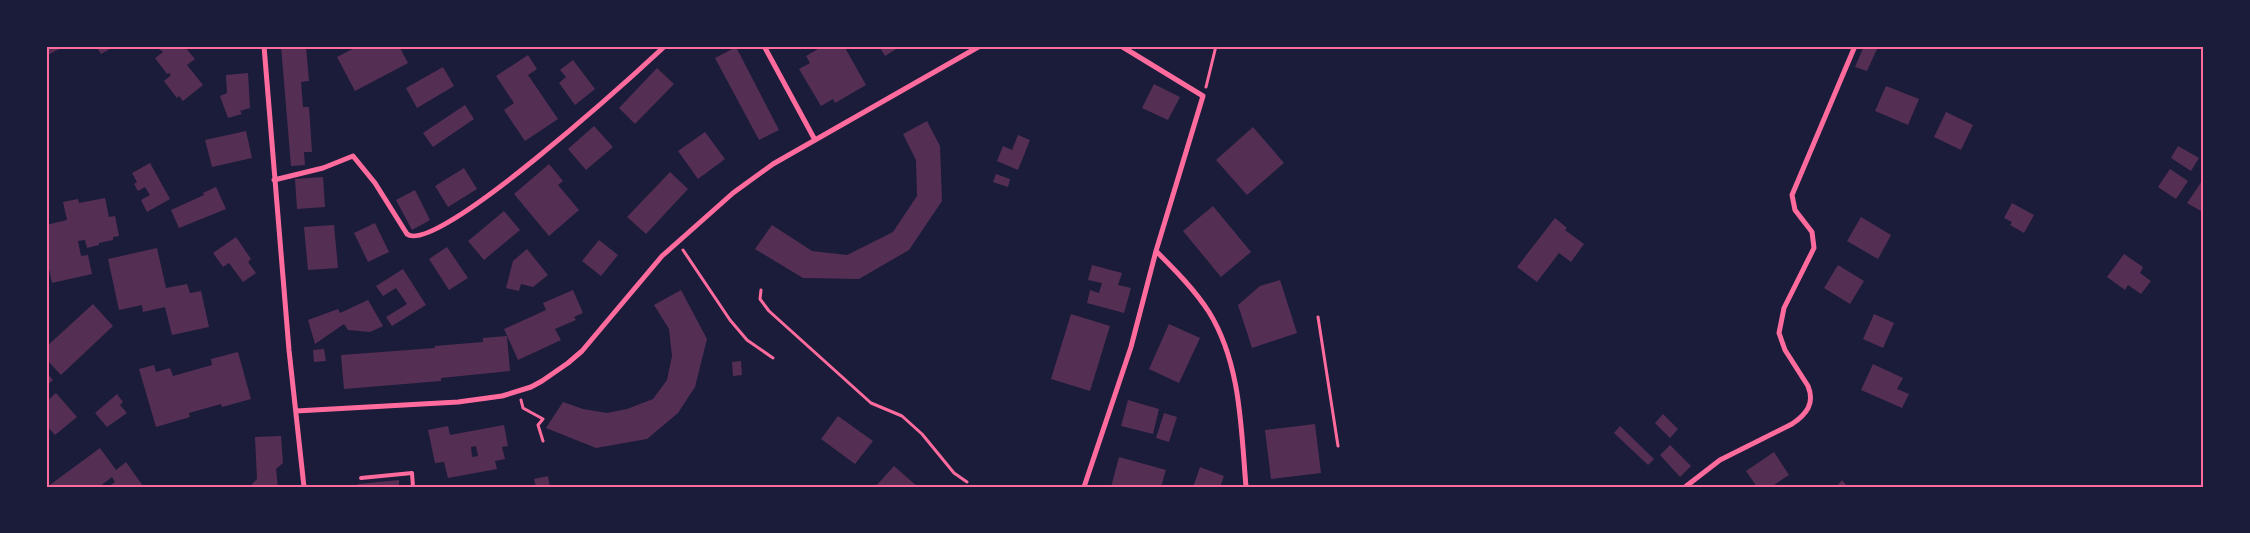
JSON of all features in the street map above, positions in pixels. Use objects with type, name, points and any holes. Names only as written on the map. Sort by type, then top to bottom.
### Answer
[{"type":"street","points":[[264,46],[274,180],[304,487]]},
{"type":"street","points":[[274,180],[323,168],[353,156],[381,192],[406,234],[414,237],[426,234],[456,219],[502,186],[666,46]]},
{"type":"street","points":[[764,46],[815,140]]},
{"type":"street","points":[[296,411],[458,402],[502,396],[531,387],[551,376],[582,351],[662,256],[747,182],[815,140],[980,46]]},
{"type":"street","points":[[1084,487],[1134,339],[1156,251],[1203,96],[1121,46]]},
{"type":"street","points":[[1685,487],[1720,460],[1792,424],[1803,416],[1810,406],[1808,386],[1785,350],[1779,332],[1784,308],[1814,248],[1813,236],[1808,225],[1795,210],[1792,195],[1855,46]]},
{"type":"street","points":[[1156,251],[1199,298],[1215,323],[1224,343],[1237,392],[1246,487]]},
{"type":"lane","points":[[361,478],[412,473],[413,487]]},
{"type":"path","points":[[1203,96],[1216,46]]},
{"type":"path","points":[[677,241],[730,320],[747,340],[773,358]]},
{"type":"path","points":[[761,290],[760,298],[769,311],[871,403],[902,416],[909,422],[922,434],[954,473],[967,482]]},
{"type":"path","points":[[1318,317],[1338,446]]},
{"type":"path","points":[[523,408],[543,419],[538,425],[543,441]]},
{"type":"building","points":[[46,46],[65,46],[46,56]]},
{"type":"building","points":[[96,46],[115,46],[101,54]]},
{"type":"building","points":[[155,46],[184,46],[195,59],[187,65],[203,85],[183,101],[179,96],[177,98],[164,81],[171,75],[167,74],[155,58],[163,52]]},
{"type":"building","points":[[281,46],[306,46],[309,81],[301,82],[303,107],[309,107],[312,152],[304,152],[305,165],[291,166]]},
{"type":"building","points":[[358,46],[399,46],[408,63],[355,91],[337,57]]},
{"type":"building","points":[[823,46],[844,46],[866,85],[835,103],[833,99],[821,106],[799,69],[810,63],[806,56]]},
{"type":"building","points":[[879,46],[901,46],[885,56]]},
{"type":"building","points":[[1864,46],[1877,49],[1867,71],[1855,67]]},
{"type":"building","points":[[736,47],[779,130],[759,140],[715,58]]},
{"type":"building","points":[[528,55],[537,69],[528,75],[558,119],[525,141],[504,110],[514,103],[496,76]]},
{"type":"building","points":[[573,60],[595,89],[575,105],[559,83],[566,77],[560,70]]},
{"type":"building","points":[[443,67],[454,86],[417,108],[406,88]]},
{"type":"building","points":[[657,68],[674,84],[635,124],[619,108]]},
{"type":"building","points":[[248,73],[250,108],[240,111],[242,114],[228,118],[220,96],[227,93],[226,75]]},
{"type":"building","points":[[1154,84],[1180,97],[1168,120],[1142,108]]},
{"type":"building","points":[[1886,86],[1919,99],[1908,125],[1875,111]]},
{"type":"building","points":[[465,105],[474,119],[433,147],[423,133]]},
{"type":"building","points":[[1946,112],[1973,125],[1961,150],[1934,137]]},
{"type":"building","points":[[927,121],[940,146],[942,201],[909,250],[859,279],[803,278],[755,249],[772,225],[812,251],[847,255],[893,232],[917,196],[916,160],[903,134]]},
{"type":"building","points":[[594,126],[613,147],[586,170],[568,149]]},
{"type":"building","points":[[1253,127],[1284,163],[1247,195],[1216,160]]},
{"type":"building","points":[[246,131],[252,158],[212,167],[205,140]]},
{"type":"building","points":[[705,132],[725,159],[698,179],[678,151]]},
{"type":"building","points":[[1018,135],[1030,140],[1018,170],[997,161],[1003,146],[1012,150]]},
{"type":"building","points":[[2178,146],[2199,158],[2191,171],[2171,158]]},
{"type":"building","points":[[150,163],[170,199],[147,212],[141,200],[150,195],[145,187],[138,191],[134,184],[137,182],[132,173]]},
{"type":"building","points":[[549,164],[563,181],[558,185],[579,210],[549,236],[514,194]]},
{"type":"building","points":[[464,168],[477,189],[448,207],[435,186]]},
{"type":"building","points":[[2170,169],[2188,181],[2176,199],[2158,187]]},
{"type":"building","points":[[670,172],[688,189],[646,234],[627,217]]},
{"type":"building","points":[[996,174],[1010,179],[1008,187],[993,182]]},
{"type":"building","points":[[323,177],[325,207],[297,209],[295,179]]},
{"type":"building","points":[[2204,178],[2204,207],[2201,211],[2187,203]]},
{"type":"building","points":[[216,187],[226,209],[179,228],[171,210],[204,195],[203,193]]},
{"type":"building","points":[[415,190],[430,220],[412,230],[396,200]]},
{"type":"building","points":[[105,198],[109,217],[115,216],[119,236],[113,237],[113,240],[87,248],[85,240],[78,241],[81,256],[88,255],[92,274],[52,283],[48,264],[46,264],[46,225],[67,220],[63,202],[78,199],[79,203]]},
{"type":"building","points":[[2012,203],[2034,215],[2024,233],[2010,225],[2012,222],[2004,218]]},
{"type":"building","points":[[1213,206],[1251,252],[1221,277],[1183,231]]},
{"type":"building","points":[[504,211],[520,230],[484,260],[468,241]]},
{"type":"building","points":[[1861,217],[1891,235],[1878,259],[1847,241]]},
{"type":"building","points":[[1555,218],[1567,228],[1565,230],[1584,244],[1571,262],[1559,253],[1537,282],[1517,267]]},
{"type":"building","points":[[375,223],[389,252],[368,262],[354,233]]},
{"type":"building","points":[[334,225],[338,268],[308,270],[304,227]]},
{"type":"building","points":[[236,237],[251,259],[248,262],[256,273],[243,282],[229,263],[223,267],[213,253]]},
{"type":"building","points":[[599,240],[618,255],[601,276],[582,261]]},
{"type":"building","points":[[447,247],[468,278],[449,290],[429,259]]},
{"type":"building","points":[[157,248],[166,288],[187,284],[190,293],[201,291],[209,327],[172,335],[165,307],[143,312],[142,305],[119,310],[108,259]]},
{"type":"building","points":[[527,249],[548,275],[533,287],[521,284],[519,291],[506,288],[513,261]]},
{"type":"building","points":[[2124,254],[2143,267],[2140,273],[2151,281],[2141,294],[2128,285],[2125,290],[2107,277]]},
{"type":"building","points":[[1092,265],[1122,273],[1118,285],[1131,288],[1124,313],[1087,303],[1090,290],[1099,293],[1102,283],[1088,280]]},
{"type":"building","points":[[1838,265],[1864,281],[1850,304],[1824,288]]},
{"type":"building","points":[[403,269],[426,305],[392,326],[386,317],[407,304],[396,288],[383,296],[376,286]]},
{"type":"building","points":[[1280,280],[1297,333],[1252,348],[1238,305],[1260,286]]},
{"type":"building","points":[[573,290],[583,313],[574,317],[576,320],[555,329],[561,340],[518,360],[504,329],[546,310],[543,303]]},
{"type":"building","points":[[681,290],[707,339],[695,387],[678,413],[647,439],[596,448],[546,428],[563,402],[583,409],[607,413],[627,409],[653,399],[667,380],[672,356],[669,329],[654,305]]},
{"type":"building","points":[[368,300],[383,326],[370,332],[348,330],[344,324],[315,344],[308,320],[338,309],[340,313]]},
{"type":"building","points":[[93,304],[113,326],[61,375],[46,359],[46,347]]},
{"type":"building","points":[[1071,314],[1110,326],[1090,391],[1051,379]]},
{"type":"building","points":[[1874,314],[1894,323],[1883,348],[1863,339]]},
{"type":"building","points":[[1169,324],[1200,338],[1179,383],[1149,369]]},
{"type":"building","points":[[507,336],[510,371],[441,378],[441,381],[344,389],[341,355],[435,348],[435,346],[483,342],[483,338]]},
{"type":"building","points":[[324,349],[326,361],[314,362],[313,350]]},
{"type":"building","points":[[238,352],[251,399],[222,407],[221,404],[189,413],[190,417],[156,427],[139,369],[154,365],[156,372],[170,368],[173,376],[212,365],[211,359]]},
{"type":"building","points":[[741,361],[742,375],[733,376],[732,362]]},
{"type":"building","points":[[1873,364],[1903,378],[1897,389],[1909,394],[1902,408],[1861,390]]},
{"type":"building","points":[[46,372],[53,380],[46,386]]},
{"type":"building","points":[[56,393],[77,417],[55,435],[46,425],[46,402]]},
{"type":"building","points":[[117,394],[123,402],[120,405],[127,413],[107,427],[95,413]]},
{"type":"building","points":[[1128,400],[1159,409],[1153,434],[1121,426]]},
{"type":"building","points":[[1164,413],[1177,417],[1169,442],[1156,438]]},
{"type":"building","points":[[1663,414],[1678,429],[1670,438],[1655,423]]},
{"type":"building","points":[[838,416],[873,441],[855,464],[821,439]]},
{"type":"building","points":[[1315,424],[1321,473],[1271,479],[1265,430]]},
{"type":"building","points":[[504,425],[508,446],[502,447],[505,459],[495,461],[497,469],[448,478],[444,462],[435,463],[428,430],[448,426],[450,435]],"holes":[[[476,446],[478,456],[472,457],[471,447]]]},
{"type":"building","points":[[1620,426],[1654,459],[1648,465],[1614,433]]},
{"type":"building","points":[[281,436],[283,463],[276,469],[278,487],[253,487],[252,484],[257,479],[255,437]]},
{"type":"building","points":[[1670,445],[1691,466],[1680,477],[1660,455]]},
{"type":"building","points":[[100,448],[116,470],[126,462],[143,486],[113,487],[111,485],[115,482],[112,477],[99,487],[47,487]]},
{"type":"building","points":[[1774,452],[1789,475],[1771,487],[1757,487],[1746,471]]},
{"type":"building","points":[[1119,457],[1166,470],[1161,487],[1111,487]]},
{"type":"building","points":[[894,466],[918,487],[875,487]]},
{"type":"building","points":[[1200,467],[1224,476],[1220,487],[1193,487]]},
{"type":"building","points":[[548,476],[550,487],[536,487],[534,479]]},
{"type":"building","points":[[399,480],[399,487],[358,487],[358,484]]},
{"type":"building","points":[[1842,480],[1848,487],[1836,487]]}]
